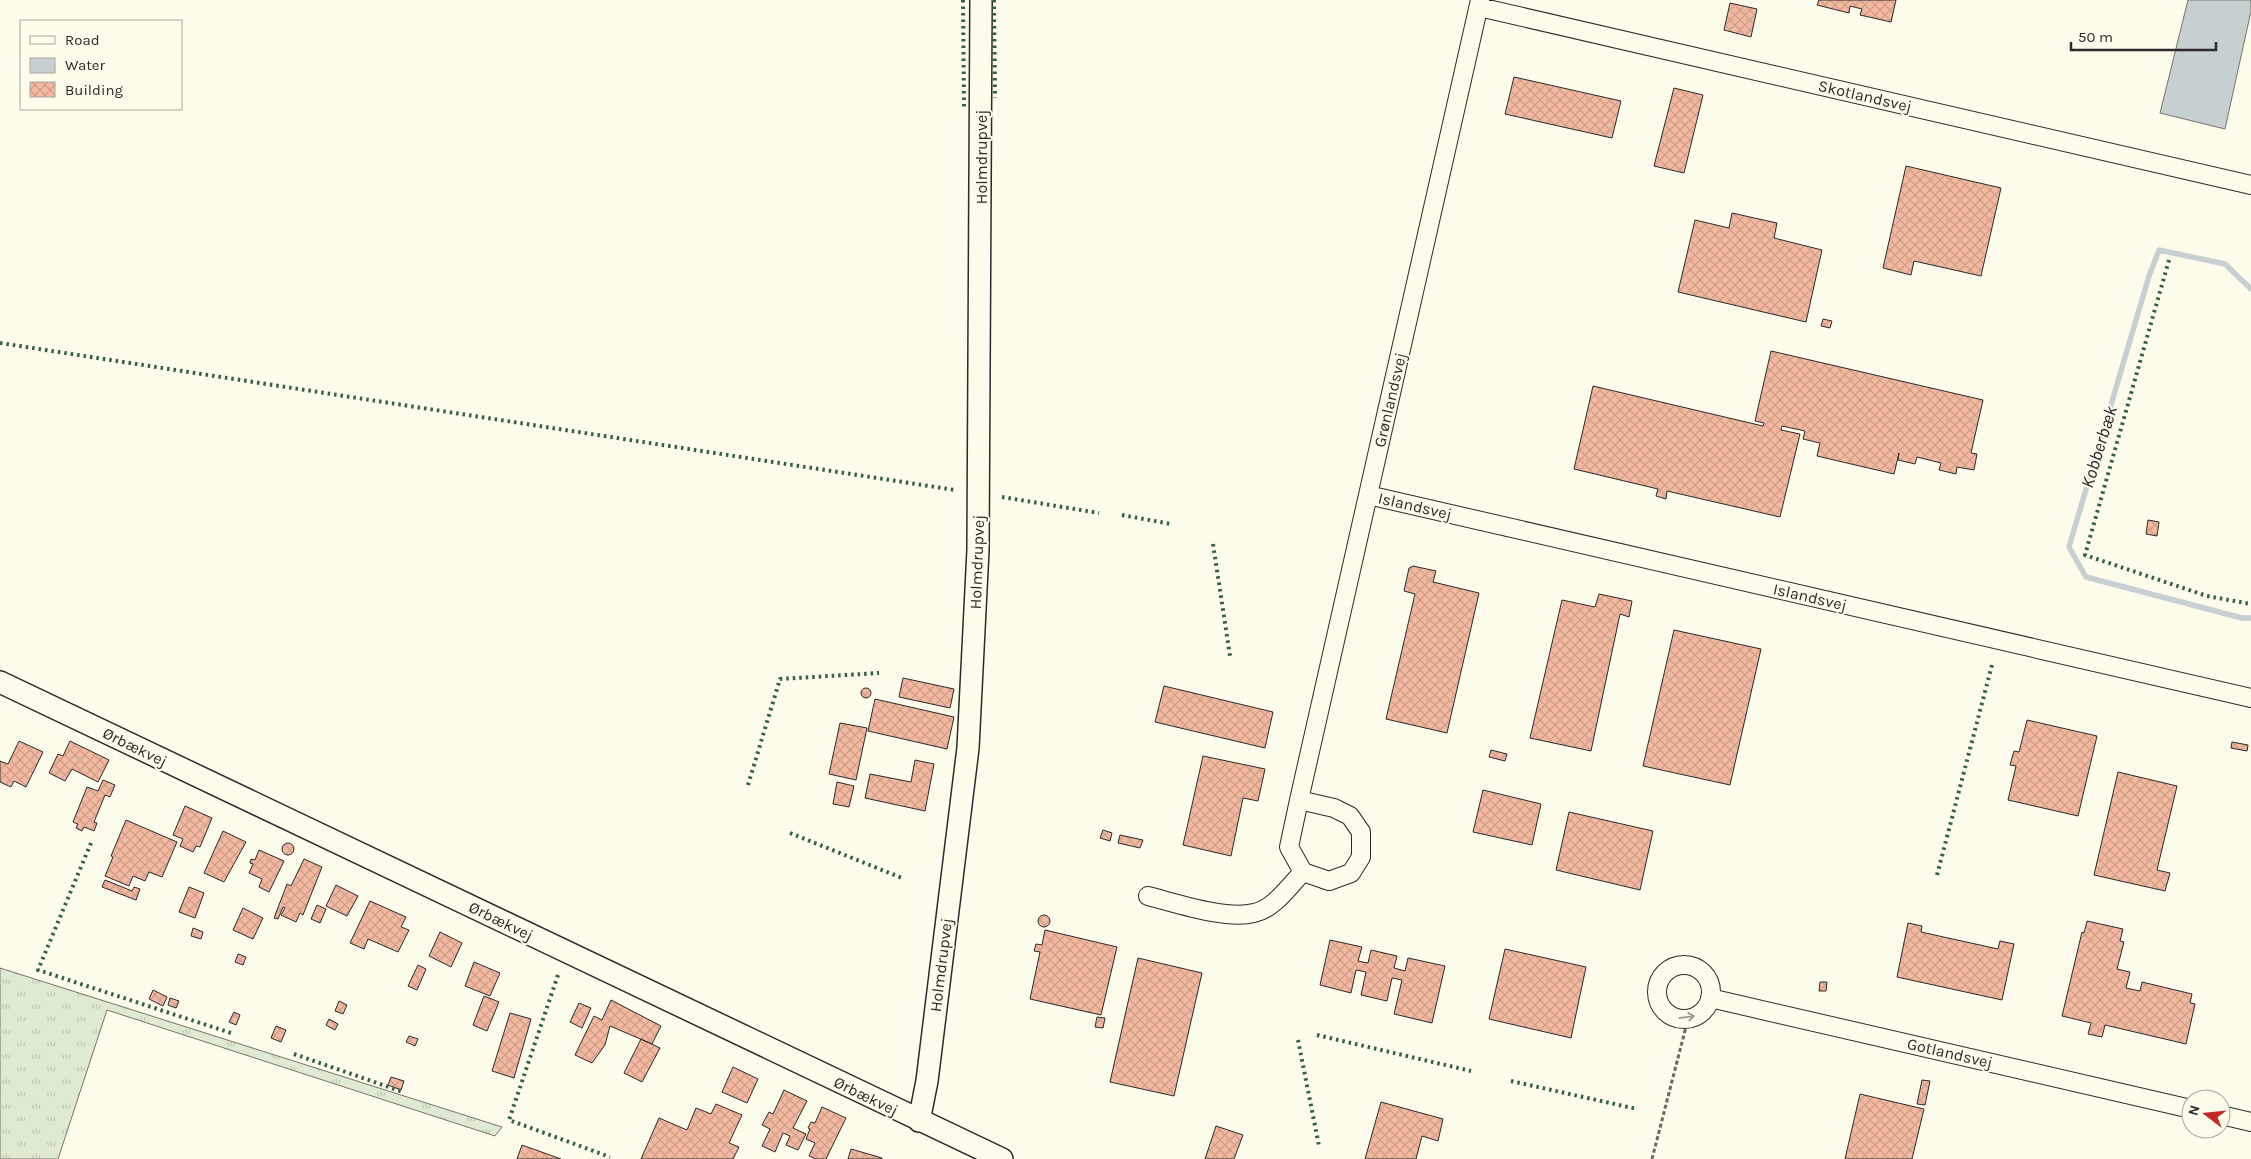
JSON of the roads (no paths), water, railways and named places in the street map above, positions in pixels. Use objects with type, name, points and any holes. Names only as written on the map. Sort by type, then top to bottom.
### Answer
[{"type":"street","name":"Holmdrupvej","points":[[919,1121],[927,1081],[968,738],[978,550],[982,0]]},
{"type":"street","name":"Skotlandsvej","points":[[1479,3],[2251,185]]},
{"type":"street","name":"Grønlandsvej","points":[[1303,872],[1289,848],[1479,3]]},
{"type":"street","name":"Islandsvej","points":[[1368,496],[2251,698]]},
{"type":"street","name":"Ørbækvej","points":[[0,682],[1002,1159]]},
{"type":"street","points":[[1148,896],[1228,914],[1254,913],[1275,901],[1303,872],[1329,881],[1351,873],[1361,856],[1360,832],[1350,816],[1334,808],[1299,800]]},
{"type":"street","points":[[1685,965],[1700,970],[1707,978],[1710,998],[1702,1012],[1688,1019],[1677,1018],[1668,1014],[1661,1006],[1657,996],[1660,981],[1670,969],[1685,965]]},
{"type":"street","name":"Gotlandsvej","points":[[1710,998],[2181,1106]]},
{"type":"street","points":[[2231,1118],[2251,1122]]},
{"type":"water","points":[[2188,0],[2251,0],[2251,11],[2225,129],[2160,113]]},
{"type":"waterway","name":"Kobberbæk","points":[[2251,289],[2225,264],[2159,250],[2149,276],[2069,547],[2086,577],[2242,618],[2251,618]]}]
